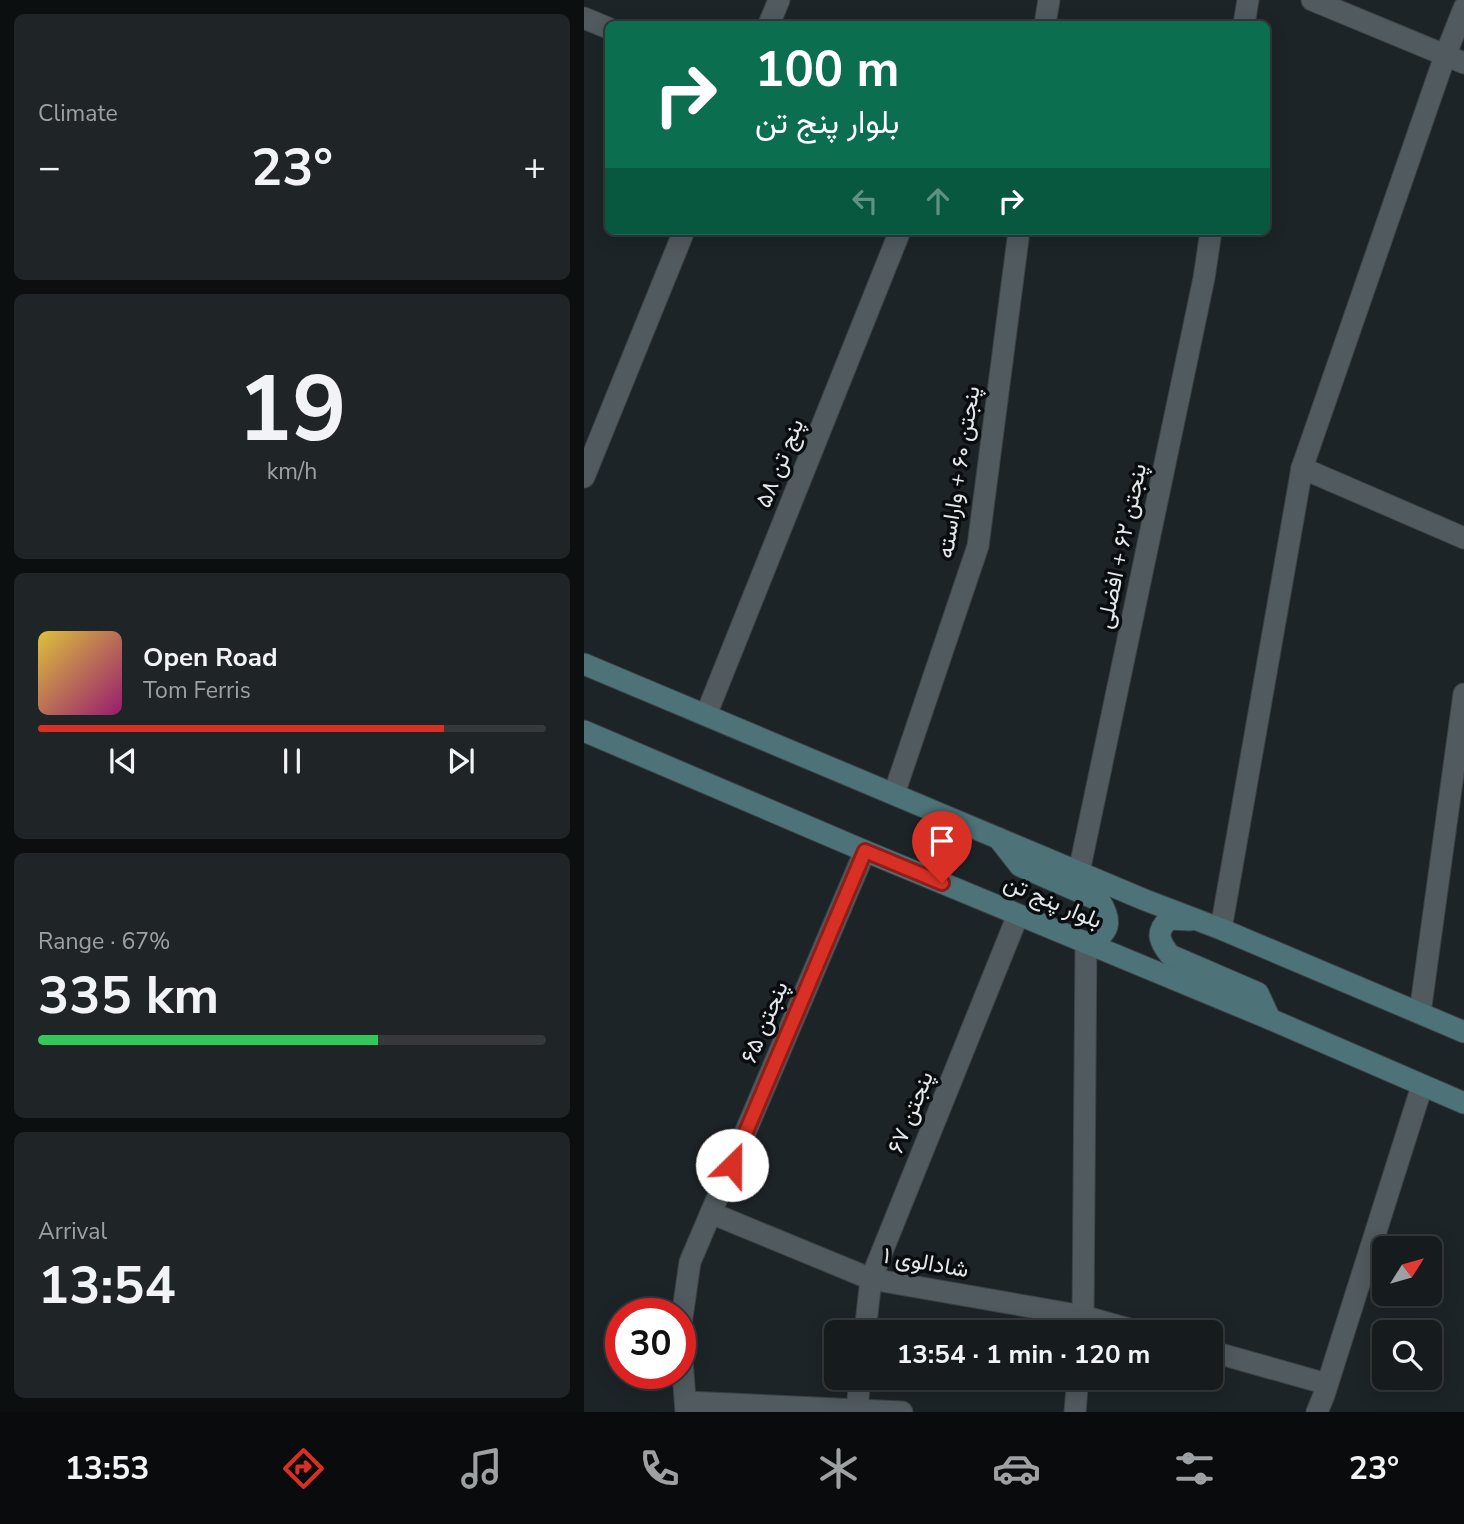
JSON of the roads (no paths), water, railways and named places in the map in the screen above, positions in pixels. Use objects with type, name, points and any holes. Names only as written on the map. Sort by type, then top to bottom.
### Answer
[{"type":"main road","name":"بلوار پنج تن","points":[[584,664],[1464,1032]]},
{"type":"main road","name":"بلوار پنج تن","points":[[584,731],[1464,1103]]},
{"type":"main road","points":[[998,837],[1020,866],[1100,901],[1108,913],[1107,928],[1099,939],[1086,943]]},
{"type":"main road","points":[[1196,920],[1169,919],[1161,926],[1161,944],[1170,955],[1258,993],[1270,1019]]},
{"type":"street","points":[[770,21],[779,0]]},
{"type":"street","points":[[1046,21],[1049,0]]},
{"type":"street","points":[[1244,21],[1248,0]]},
{"type":"street","points":[[1312,0],[1454,59]]},
{"type":"street","points":[[1221,929],[1302,468],[1454,59],[1464,8]]},
{"type":"street","points":[[584,18],[605,28]]},
{"type":"street","points":[[584,477],[682,235]]},
{"type":"street","name":"پنج تن ۵۸","points":[[706,715],[898,235]]},
{"type":"street","name":"پنجتن ۶۰ + واراسته","points":[[894,794],[978,546],[1018,235]]},
{"type":"street","name":"پنجتن ۶۲ + افضلی","points":[[1079,872],[1204,278],[1210,235]]},
{"type":"street","points":[[1302,468],[1464,538]]},
{"type":"street","points":[[1420,1013],[1464,694]]},
{"type":"street","name":"پنجتن ۶۵","points":[[685,1298],[690,1262],[865,851]]},
{"type":"street","name":"پنجتن ۶۷","points":[[866,1320],[871,1279],[1018,915]]},
{"type":"street","points":[[1083,1320],[1086,943]]},
{"type":"street","points":[[1317,1412],[1422,1086]]},
{"type":"street","name":"شادالوی ۱","points":[[712,1213],[871,1279],[1064,1320]]},
{"type":"street","points":[[1223,1355],[1328,1384]]},
{"type":"street","name":"پنجتن ۶۵","points":[[685,1389],[686,1407]]},
{"type":"street","points":[[857,1410],[859,1390]]},
{"type":"street","points":[[1075,1412],[1077,1390]]},
{"type":"street","points":[[686,1407],[902,1412]]}]
